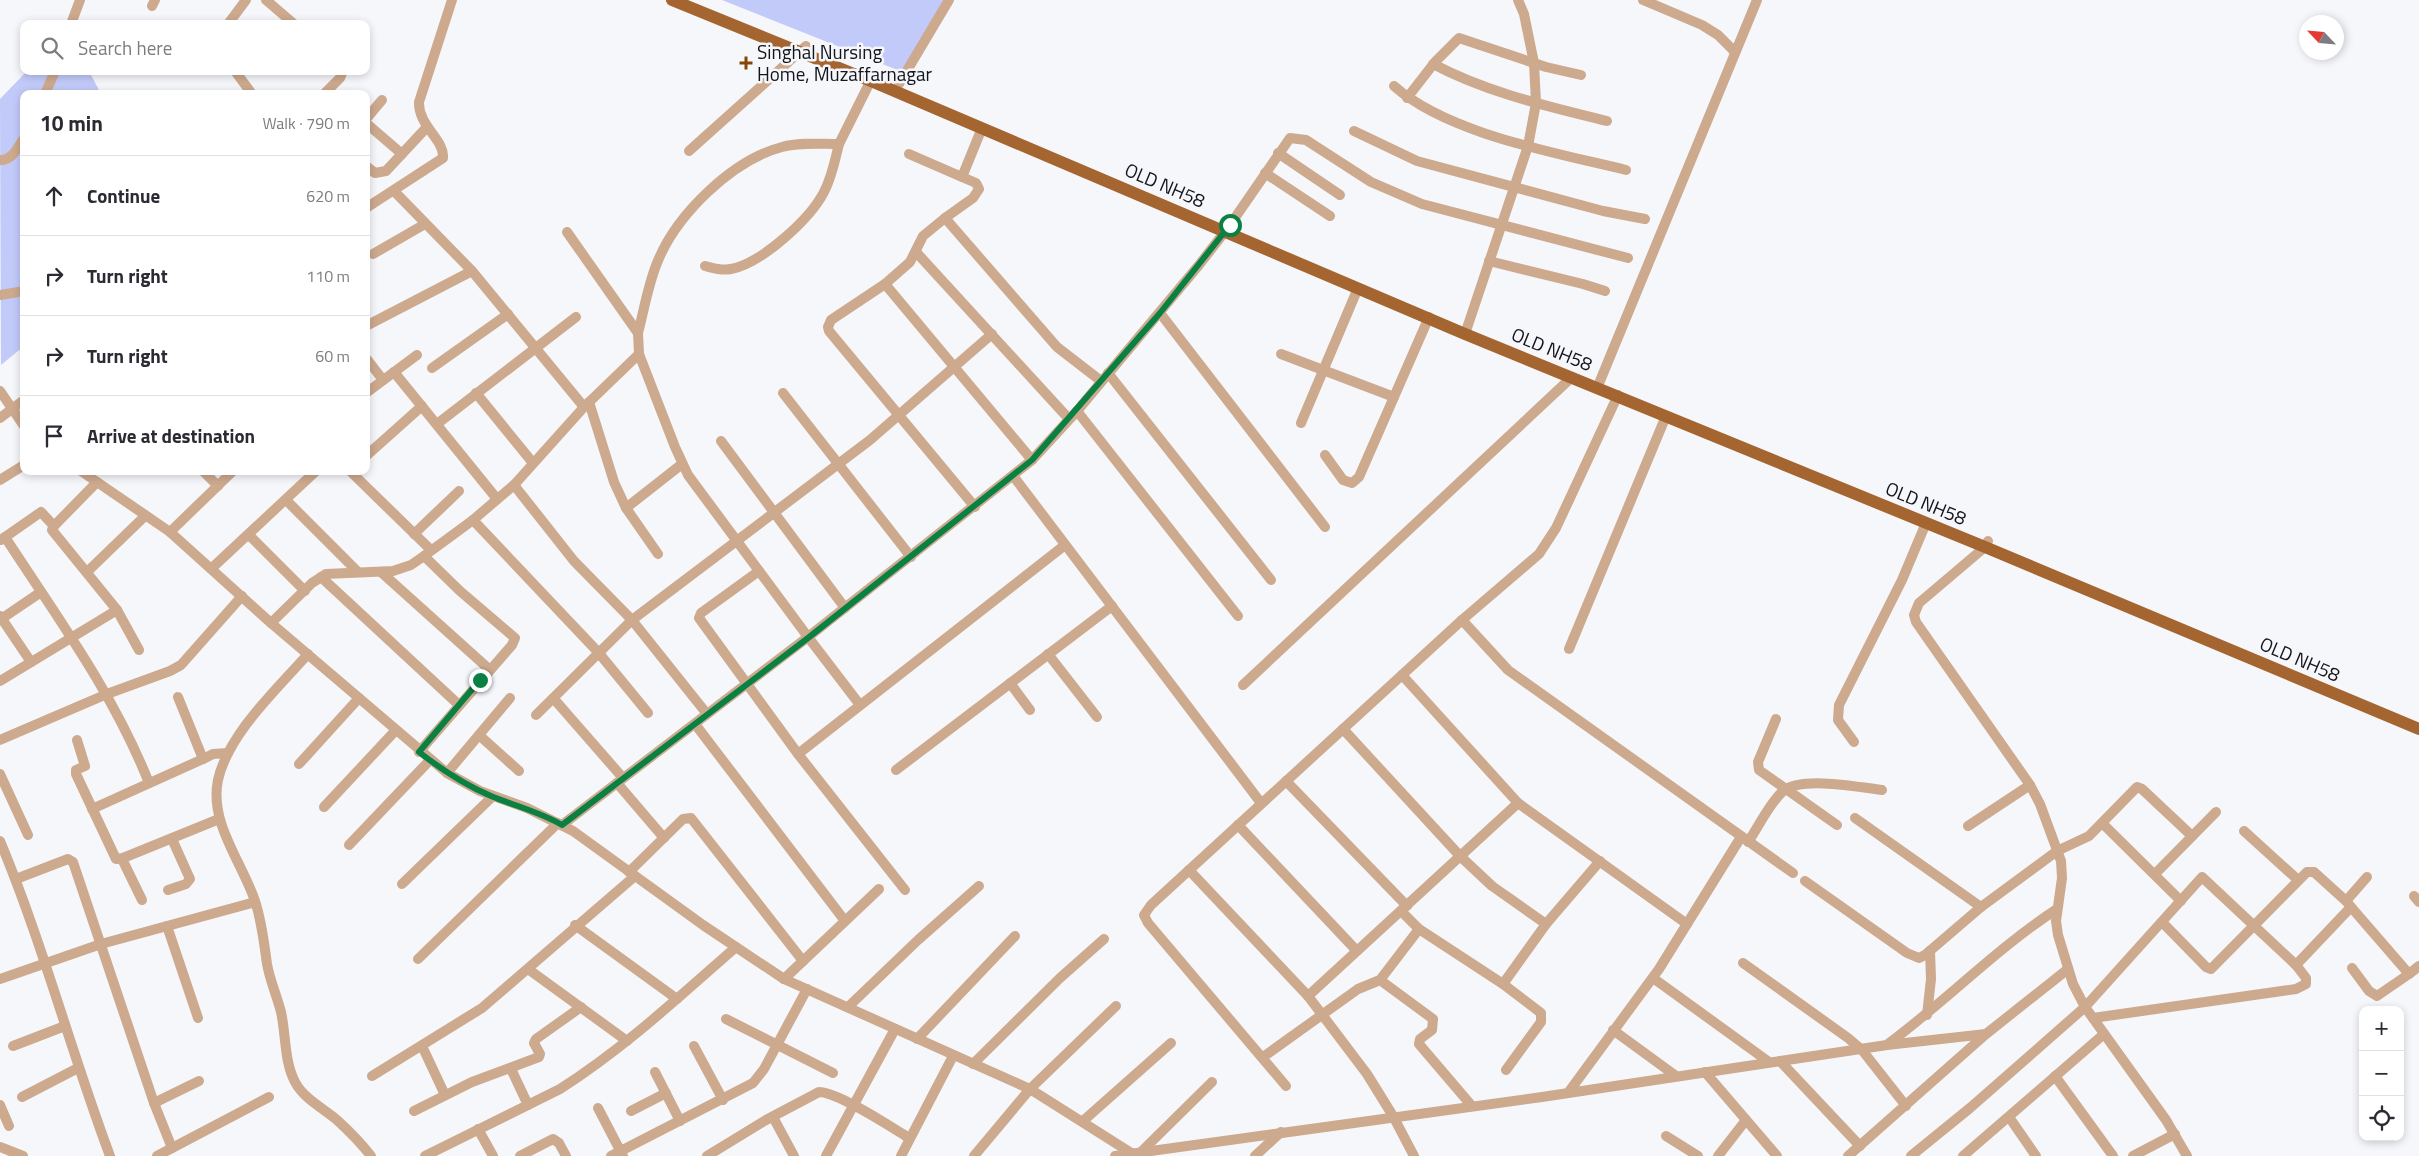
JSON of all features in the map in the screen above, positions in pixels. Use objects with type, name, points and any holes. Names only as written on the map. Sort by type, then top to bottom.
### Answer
[{"type":"main road","name":"OLD NH58","points":[[672,0],[872,77],[1666,416],[1926,523],[1986,544],[2419,721]]},
{"type":"main road","name":"OLD NH58","points":[[692,0],[803,49]]},
{"type":"main road","name":"OLD NH58","points":[[872,77],[899,84],[976,122]]},
{"type":"main road","name":"OLD NH58","points":[[1228,228],[1358,288],[1429,317],[1600,381],[2419,729]]},
{"type":"street","points":[[72,20],[80,0]]},
{"type":"street","points":[[231,20],[246,0]]},
{"type":"street","points":[[266,0],[289,20]]},
{"type":"street","points":[[370,206],[443,158],[442,149],[419,111],[419,102],[452,0]]},
{"type":"street","points":[[899,84],[949,0]]},
{"type":"street","points":[[1466,330],[1528,146],[1536,104],[1534,63],[1524,14],[1518,0]]},
{"type":"street","points":[[1642,0],[1702,25],[1718,35],[1735,52]]},
{"type":"street","points":[[1600,381],[1757,0]]},
{"type":"street","points":[[1407,98],[1433,64],[1459,38],[1534,63],[1581,75]]},
{"type":"street","points":[[689,151],[803,49]]},
{"type":"street","points":[[1433,64],[1503,95],[1607,121]]},
{"type":"street","points":[[47,90],[53,75]]},
{"type":"street","points":[[238,75],[249,90]]},
{"type":"street","points":[[328,90],[341,75]]},
{"type":"street","points":[[704,266],[730,269],[744,265],[760,257],[805,219],[816,206],[830,181],[839,144],[872,77]]},
{"type":"street","points":[[1394,86],[1407,98],[1451,120],[1528,146],[1626,170]]},
{"type":"street","points":[[370,114],[382,100]]},
{"type":"street","points":[[962,177],[976,122]]},
{"type":"street","points":[[370,126],[402,154]]},
{"type":"street","points":[[370,170],[374,173],[380,174],[386,171],[427,127]]},
{"type":"street","points":[[1354,131],[1417,161],[1603,211],[1645,219]]},
{"type":"street","points":[[418,959],[560,824],[808,638],[1014,477],[1069,419],[1160,313],[1228,228],[1290,138],[1300,138],[1393,193],[1422,204],[1628,258]]},
{"type":"street","points":[[0,160],[11,157],[20,144]]},
{"type":"street","points":[[839,144],[783,146],[762,154],[740,166],[715,185],[687,215],[669,240],[657,263],[638,333],[639,354],[682,464],[694,484],[860,705]]},
{"type":"street","points":[[909,154],[976,183],[979,189],[973,198],[922,236],[910,262],[885,284],[832,320],[828,327],[831,335],[975,506]]},
{"type":"street","points":[[1278,154],[1340,195]]},
{"type":"street","points":[[1265,173],[1330,216]]},
{"type":"street","points":[[394,191],[472,271],[535,348],[586,404],[614,482],[626,508],[658,554]]},
{"type":"street","points":[[945,218],[1057,347],[1100,382]]},
{"type":"street","points":[[373,254],[425,224]]},
{"type":"street","points":[[567,232],[638,333]]},
{"type":"street","points":[[916,252],[1069,419]]},
{"type":"street","points":[[1489,261],[1584,284],[1605,291]]},
{"type":"street","points":[[370,324],[472,271]]},
{"type":"street","points":[[885,284],[1032,460]]},
{"type":"street","points":[[1301,423],[1358,288]]},
{"type":"street","points":[[0,295],[20,292]]},
{"type":"street","points":[[1160,313],[1325,527]]},
{"type":"street","points":[[432,368],[508,314]]},
{"type":"street","points":[[436,424],[576,317]]},
{"type":"street","points":[[1325,455],[1343,480],[1352,483],[1359,477],[1429,317]]},
{"type":"street","points":[[536,715],[632,620],[775,513],[899,415],[992,334]]},
{"type":"street","points":[[271,623],[321,576],[356,571],[381,572],[402,569],[473,520],[514,485],[586,404],[639,354]]},
{"type":"street","points":[[1281,354],[1394,398]]},
{"type":"street","points":[[370,390],[417,355]]},
{"type":"street","points":[[370,363],[383,380]]},
{"type":"street","points":[[394,372],[497,499]]},
{"type":"street","points":[[1108,373],[1271,580]]},
{"type":"street","points":[[1243,685],[1572,377]]},
{"type":"street","points":[[0,391],[20,420]]},
{"type":"street","points":[[476,393],[534,463]]},
{"type":"street","points":[[783,393],[836,464],[911,557]]},
{"type":"street","points":[[1286,1086],[1145,919],[1144,915],[1151,905],[1261,803],[1462,620],[1539,554],[1548,542],[1618,395]]},
{"type":"street","points":[[0,418],[20,403]]},
{"type":"street","points":[[370,452],[422,406]]},
{"type":"street","points":[[1077,410],[1238,616]]},
{"type":"street","points":[[1569,649],[1666,416]]},
{"type":"street","points":[[721,441],[845,608]]},
{"type":"street","points":[[626,508],[682,464]]},
{"type":"street","points":[[0,480],[20,467]]},
{"type":"street","points":[[87,475],[170,532],[271,623],[419,752],[447,774],[492,797],[527,808],[560,824],[784,979],[1030,1089],[1136,1154]]},
{"type":"street","points":[[207,475],[218,486]]},
{"type":"street","points":[[170,532],[229,475]]},
{"type":"street","points":[[212,568],[312,475]]},
{"type":"street","points":[[354,475],[414,534],[427,553],[460,591],[515,638],[419,752]]},
{"type":"street","points":[[1014,477],[1261,803]]},
{"type":"street","points":[[97,482],[54,526],[53,533],[118,610],[139,650]]},
{"type":"street","points":[[514,485],[586,575],[632,620],[707,714]]},
{"type":"street","points":[[414,534],[459,491]]},
{"type":"street","points":[[286,500],[356,571]]},
{"type":"street","points":[[54,526],[40,512],[2,539],[41,592],[108,694],[130,737],[149,783]]},
{"type":"street","points":[[86,572],[145,516]]},
{"type":"street","points":[[473,520],[598,652],[648,713]]},
{"type":"street","points":[[1854,742],[1838,720],[1839,705],[1902,580],[1926,523]]},
{"type":"street","points":[[249,534],[304,590]]},
{"type":"street","points":[[1986,544],[1919,603],[1914,616],[1916,622],[2030,785],[2040,804],[2063,869],[2057,908],[2058,935],[2068,969],[2084,1006],[2174,1134],[2186,1156]]},
{"type":"street","points":[[798,754],[1065,545]]},
{"type":"street","points":[[759,571],[702,613],[699,618],[798,754],[905,890]]},
{"type":"street","points":[[381,572],[490,670]]},
{"type":"street","points":[[321,576],[459,704]]},
{"type":"street","points":[[31,662],[1,618],[41,592]]},
{"type":"street","points":[[0,740],[181,665],[242,596]]},
{"type":"street","points":[[896,770],[1112,606]]},
{"type":"street","points":[[0,681],[118,610]]},
{"type":"street","points":[[1462,620],[1508,670],[1794,873]]},
{"type":"street","points":[[308,654],[256,713],[228,753],[217,788],[220,819],[255,902],[262,926],[270,977],[281,1012],[291,1073],[302,1092],[336,1119],[366,1155]]},
{"type":"street","points":[[1048,654],[1097,717]]},
{"type":"street","points":[[1402,675],[1518,802],[1687,924]]},
{"type":"street","points":[[1010,683],[1030,710]]},
{"type":"street","points":[[178,698],[203,759]]},
{"type":"street","points":[[299,764],[359,698]]},
{"type":"street","points":[[447,774],[510,698]]},
{"type":"street","points":[[554,699],[664,838]]},
{"type":"street","points":[[1776,719],[1757,766],[1762,773],[1837,825]]},
{"type":"street","points":[[695,724],[845,921]]},
{"type":"street","points":[[1343,729],[1460,856],[1492,886],[1546,924]]},
{"type":"street","points":[[324,807],[396,730]]},
{"type":"street","points":[[479,735],[519,771]]},
{"type":"street","points":[[78,740],[85,765],[75,771],[116,859],[122,859],[220,819]]},
{"type":"street","points":[[92,809],[213,754],[228,753]]},
{"type":"street","points":[[350,845],[430,760]]},
{"type":"street","points":[[0,774],[28,835]]},
{"type":"street","points":[[1286,781],[1404,909],[1419,929],[1539,1010],[1542,1017],[1506,1070]]},
{"type":"street","points":[[1568,1093],[1653,978],[1744,839],[1786,789],[1798,784],[1806,784],[1882,790]]},
{"type":"street","points":[[1968,826],[2030,785]]},
{"type":"street","points":[[1805,881],[1907,953],[1919,958],[1982,907],[2057,851],[2089,836],[2134,789],[2139,787],[2192,836]]},
{"type":"street","points":[[402,884],[492,797]]},
{"type":"street","points":[[1308,996],[1518,802]]},
{"type":"street","points":[[2156,874],[2216,812]]},
{"type":"street","points":[[372,1076],[482,1008],[528,969],[632,874],[664,838],[687,817],[693,820],[803,961]]},
{"type":"street","points":[[1855,818],[1982,907]]},
{"type":"street","points":[[2102,823],[2156,874],[2181,901]]},
{"type":"street","points":[[1238,825],[1356,950]]},
{"type":"street","points":[[2244,832],[2298,880]]},
{"type":"street","points":[[168,890],[186,884],[190,880],[172,838]]},
{"type":"street","points":[[0,841],[16,879],[78,1068],[110,1156]]},
{"type":"street","points":[[122,859],[142,900]]},
{"type":"street","points":[[16,879],[71,860],[86,894],[154,1103],[172,1148]]},
{"type":"street","points":[[1503,984],[1546,924],[1600,861]]},
{"type":"street","points":[[1189,870],[1308,996],[1367,1074],[1393,1116],[1414,1156]]},
{"type":"street","points":[[2162,922],[2206,968],[2211,969],[2298,880],[2307,872],[2314,872],[2348,904],[2409,974]]},
{"type":"street","points":[[1911,1156],[1970,1108],[2084,1006],[2203,877],[2296,965],[2307,980],[2302,987],[2296,990],[2092,1018]]},
{"type":"street","points":[[2296,965],[2348,904],[2367,877]]},
{"type":"street","points":[[848,1007],[978,886]]},
{"type":"street","points":[[784,979],[879,889]]},
{"type":"street","points":[[0,979],[102,944],[255,902]]},
{"type":"street","points":[[1887,1045],[1927,1015],[2024,933],[2057,908]]},
{"type":"street","points":[[575,925],[677,998]]},
{"type":"street","points":[[167,926],[198,1018]]},
{"type":"street","points":[[1263,1057],[1358,989],[1380,980],[1419,929]]},
{"type":"street","points":[[917,1038],[1015,936]]},
{"type":"street","points":[[972,1064],[1060,978],[1104,939]]},
{"type":"street","points":[[425,1156],[528,1105],[580,1076],[627,1041],[736,947]]},
{"type":"street","points":[[1927,1015],[1931,978],[1930,951]]},
{"type":"street","points":[[1743,963],[1836,1028],[1862,1050],[1906,1106]]},
{"type":"street","points":[[2352,968],[2370,991],[2377,996],[2419,966]]},
{"type":"street","points":[[528,969],[627,1041]]},
{"type":"street","points":[[1848,1156],[1986,1034],[2068,969]]},
{"type":"street","points":[[1653,978],[1768,1062]]},
{"type":"street","points":[[1380,980],[1433,1019],[1432,1030],[1420,1038],[1419,1044],[1471,1105]]},
{"type":"street","points":[[598,1108],[618,1154],[746,1087],[758,1077],[807,989]]},
{"type":"street","points":[[977,1155],[1030,1089],[1116,1006]]},
{"type":"street","points":[[414,1111],[472,1082],[539,1057],[540,1052],[534,1043],[536,1039],[581,1007]]},
{"type":"street","points":[[726,1019],[833,1073]]},
{"type":"street","points":[[13,1046],[65,1026]]},
{"type":"street","points":[[826,1156],[895,1029]]},
{"type":"street","points":[[1613,1030],[1676,1076]]},
{"type":"street","points":[[1115,1156],[1568,1093],[1887,1045],[1986,1034]]},
{"type":"street","points":[[1963,1156],[2104,1034]]},
{"type":"street","points":[[1083,1121],[1171,1043]]},
{"type":"street","points":[[422,1046],[445,1095]]},
{"type":"street","points":[[694,1046],[723,1100]]},
{"type":"street","points":[[900,1156],[953,1056]]},
{"type":"street","points":[[1780,1060],[1860,1146]]},
{"type":"street","points":[[22,1097],[78,1068]]},
{"type":"street","points":[[511,1068],[528,1105]]},
{"type":"street","points":[[655,1072],[680,1121]]},
{"type":"street","points":[[1705,1072],[1777,1156]]},
{"type":"street","points":[[2055,1076],[2113,1156]]},
{"type":"street","points":[[154,1103],[198,1081]]},
{"type":"street","points":[[1136,1154],[1212,1082]]},
{"type":"street","points":[[707,1156],[721,1152],[773,1117],[819,1092],[830,1095],[854,1107],[909,1138]]},
{"type":"street","points":[[631,1111],[666,1093]]},
{"type":"street","points":[[157,1156],[269,1097]]},
{"type":"street","points":[[0,1105],[9,1126]]},
{"type":"street","points":[[773,1117],[794,1156]]},
{"type":"street","points":[[2009,1117],[2036,1156]]},
{"type":"street","points":[[1718,1156],[1746,1120]]},
{"type":"street","points":[[478,1130],[493,1156]]},
{"type":"street","points":[[1255,1156],[1281,1132]]},
{"type":"street","points":[[2133,1156],[2174,1134]]},
{"type":"street","points":[[1666,1136],[1698,1156]]},
{"type":"street","points":[[520,1156],[553,1138],[559,1143],[566,1156]]},
{"type":"street","points":[[0,1147],[23,1156]]},
{"type":"shaded area","points":[[722,0],[946,0],[905,73]]},
{"type":"shaded area","points":[[23,75],[91,75],[99,90],[20,90],[20,349],[1,365],[0,99]]},
{"type":"place","name":"Singhal Nursing Home, Muzaffarnagar","points":[[746,63]]},
{"type":"route","points":[[480,680],[419,752],[447,774],[480,792],[527,808],[562,825],[808,638],[1014,477],[1077,410],[1160,313],[1230,225]]}]
